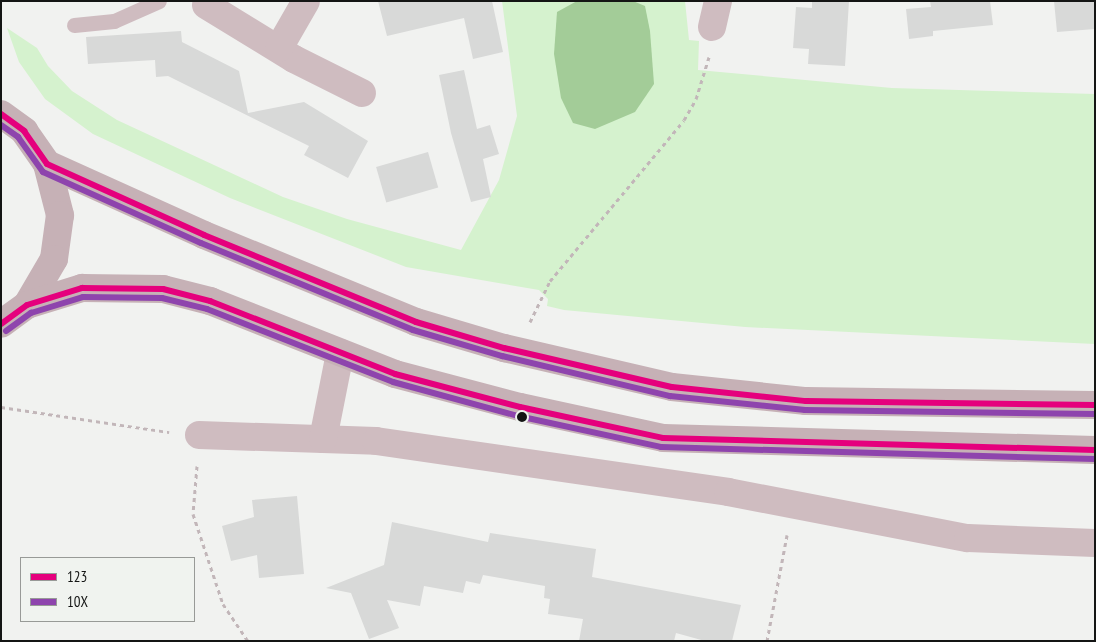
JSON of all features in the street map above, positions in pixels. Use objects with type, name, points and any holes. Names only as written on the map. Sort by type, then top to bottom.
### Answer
[{"type":"main road","points":[[1,114],[24,131],[47,164],[60,215],[54,259],[27,305]]},
{"type":"main road","points":[[47,164],[204,235],[416,322],[504,348],[663,385],[806,401],[1095,405]]},
{"type":"main road","points":[[1,324],[27,305],[82,288],[163,289],[210,301],[395,374],[462,392],[663,438],[1095,450]]},
{"type":"street","points":[[279,48],[306,1]]},
{"type":"street","points":[[712,27],[718,1]]},
{"type":"street","points":[[199,3],[362,92]]},
{"type":"street","points":[[323,439],[340,353]]},
{"type":"street","points":[[199,435],[376,441],[793,505],[968,538],[1095,543]]},
{"type":"lane","points":[[74,25],[114,21],[158,2]]},
{"type":"path","points":[[528,325],[550,280],[684,120],[704,77],[712,27]]},
{"type":"path","points":[[1,407],[130,429],[199,435],[193,514],[223,604],[248,641]]},
{"type":"path","points":[[767,641],[793,505]]},
{"type":"shaded area","points":[[502,1],[685,1],[689,40],[699,41],[698,70],[892,88],[1095,94],[1095,344],[745,327],[564,310],[547,306],[548,299],[539,290],[406,267],[230,198],[93,134],[45,99],[19,62],[7,28],[37,48],[48,66],[72,91],[117,120],[283,197],[347,219],[461,250],[499,180],[517,116]]},
{"type":"shaded area","points":[[577,1],[633,1],[645,6],[650,31],[654,84],[635,112],[595,129],[573,123],[561,98],[554,54],[557,12]]},
{"type":"building","points":[[378,1],[492,1],[503,52],[473,59],[464,18],[387,36]]},
{"type":"building","points":[[812,1],[849,1],[845,66],[808,64],[809,49],[793,48],[796,7],[812,8]]},
{"type":"building","points":[[930,1],[990,1],[993,25],[933,31],[933,36],[909,39],[906,9],[931,7]]},
{"type":"building","points":[[1054,1],[1095,1],[1095,29],[1057,32]]},
{"type":"building","points":[[181,31],[182,42],[239,71],[248,113],[304,102],[368,141],[348,178],[304,155],[309,146],[168,76],[156,77],[155,60],[88,64],[86,37]]},
{"type":"building","points":[[464,70],[477,129],[490,125],[499,154],[483,159],[491,197],[471,202],[451,133],[439,75]]},
{"type":"building","points":[[428,152],[438,188],[386,202],[376,167]]},
{"type":"building","points":[[297,496],[304,574],[259,578],[257,555],[231,561],[222,526],[254,517],[252,500]]},
{"type":"building","points":[[392,522],[488,542],[490,533],[596,549],[592,577],[741,605],[732,641],[705,641],[676,633],[674,641],[579,641],[583,619],[548,614],[550,599],[544,598],[545,586],[483,575],[480,584],[466,581],[463,593],[424,586],[420,606],[387,600],[399,628],[369,639],[351,593],[326,588],[384,565]]},
{"type":"transit line","name":"123","points":[[1,114],[24,131],[47,164],[204,235],[416,322],[504,348],[672,387],[806,401],[1095,405]]},
{"type":"transit line","name":"10X","points":[[1,125],[18,137],[43,172],[201,243],[413,330],[502,356],[670,396],[805,410],[1095,414]]},
{"type":"transit line","name":"123","points":[[1,324],[27,305],[82,288],[163,289],[210,301],[395,374],[520,407],[663,438],[1095,450]]},
{"type":"transit line","name":"10X","points":[[6,331],[31,313],[83,297],[162,298],[207,309],[393,382],[518,416],[661,447],[1095,459]]}]
